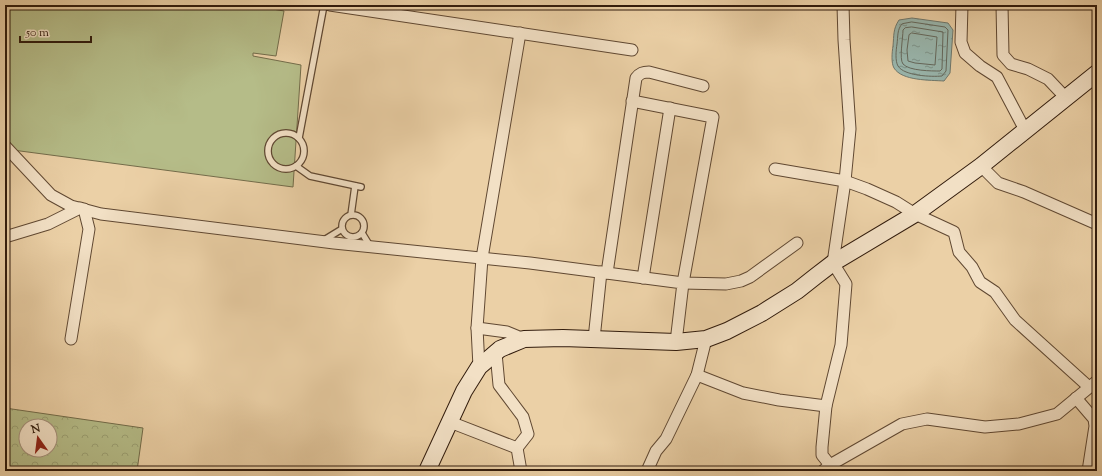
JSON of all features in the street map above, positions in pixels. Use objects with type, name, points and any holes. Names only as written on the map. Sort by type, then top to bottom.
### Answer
[{"type":"main road","points":[[428,471],[464,391],[479,367],[500,349],[524,339],[563,338],[688,342],[706,339],[727,331],[762,313],[797,291],[833,263],[915,214],[980,166],[1097,73]]},
{"type":"street","points":[[330,5],[392,10],[520,33],[632,50]]},
{"type":"street","points":[[775,169],[845,182],[867,189],[954,232],[959,252],[972,267],[980,282],[995,292],[1016,320],[1093,384],[1057,414],[1019,424],[985,427],[928,419],[902,424],[827,468],[822,455],[826,406],[840,345],[846,284],[833,263],[845,182],[850,129],[843,5]]},
{"type":"street","points":[[962,5],[961,42],[965,53],[980,66],[997,77],[1025,130]]},
{"type":"street","points":[[1002,5],[1003,55],[1010,64],[1028,69],[1048,79],[1066,98]]},
{"type":"street","points":[[479,367],[477,328],[482,258],[520,33]]},
{"type":"street","points":[[594,339],[636,78],[638,74],[649,72],[703,86]]},
{"type":"street","points":[[632,100],[713,117],[683,283],[676,342]]},
{"type":"street","points":[[643,278],[670,108]]},
{"type":"street","points":[[5,146],[51,195],[71,206],[101,214],[322,241],[530,262],[683,283],[726,284],[741,281],[750,277],[797,243]]},
{"type":"street","points":[[980,166],[998,183],[1024,192],[1097,224]]},
{"type":"street","points":[[5,237],[48,224],[82,209]]},
{"type":"street","points":[[71,339],[89,229],[82,209]]},
{"type":"street","points":[[477,328],[507,332],[524,339]]},
{"type":"street","points":[[647,471],[656,451],[666,439],[697,375],[706,339]]},
{"type":"street","points":[[496,353],[499,385],[523,417],[528,434],[517,448],[521,471]]},
{"type":"street","points":[[697,375],[743,393],[778,400],[826,406]]},
{"type":"street","points":[[1076,398],[1096,419],[1088,471]]},
{"type":"street","points":[[450,422],[517,448]]},
{"type":"lane","points":[[299,138],[324,5]]},
{"type":"lane","points":[[278,134],[294,134],[303,143],[304,156],[296,166],[291,169],[278,168],[269,159],[267,154],[269,142],[278,134]]},
{"type":"lane","points":[[296,166],[310,176],[358,186],[351,215]]},
{"type":"lane","points":[[351,215],[359,216],[364,222],[362,233],[356,237],[349,237],[342,229],[343,222],[351,215]]},
{"type":"lane","points":[[322,241],[342,229]]},
{"type":"lane","points":[[362,233],[371,246]]},
{"type":"green space","points":[[10,5],[256,5],[284,11],[276,56],[253,53],[253,56],[301,65],[293,187],[5,149],[5,9]]},
{"type":"green space","points":[[5,408],[143,428],[137,471],[5,471]]},
{"type":"water","points":[[912,18],[948,23],[953,30],[950,73],[944,81],[910,78],[898,72],[894,68],[892,63],[892,54],[896,26],[899,20]]}]
